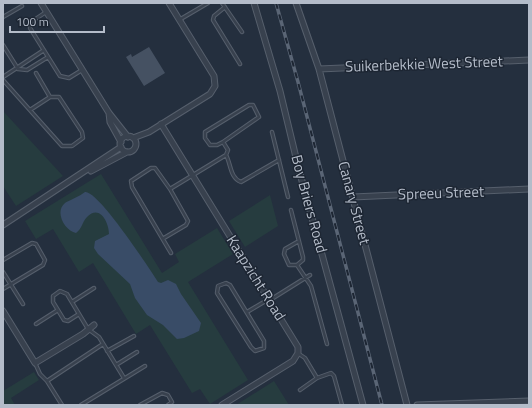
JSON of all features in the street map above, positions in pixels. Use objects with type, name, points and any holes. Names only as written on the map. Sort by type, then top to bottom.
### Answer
[{"type":"street","points":[[41,3],[109,113],[131,137],[136,145]]},
{"type":"street","points":[[82,175],[127,152],[134,150],[136,145],[149,132],[210,94],[215,86],[214,76],[169,3]]},
{"type":"street","name":"Boy Briers Road","points":[[254,3],[280,91],[299,170],[363,405]]},
{"type":"street","name":"Canary Street","points":[[296,3],[319,69],[407,405]]},
{"type":"street","name":"Suikerbekkie West Street","points":[[319,69],[529,60]]},
{"type":"street","points":[[109,113],[110,122],[121,145],[127,152]]},
{"type":"street","name":"Kaapzicht Road","points":[[161,124],[297,344],[298,353]]},
{"type":"street","points":[[3,225],[82,175],[121,145],[123,138],[149,132]]},
{"type":"street","name":"Spreeu Street","points":[[353,197],[529,189]]},
{"type":"street","points":[[3,311],[35,363],[83,334],[94,325]]},
{"type":"street","points":[[222,405],[293,362],[298,353]]},
{"type":"street","points":[[417,405],[529,401]]},
{"type":"lane","points":[[179,20],[208,3]]},
{"type":"lane","points":[[222,3],[242,32]]},
{"type":"lane","points":[[3,17],[22,6]]},
{"type":"lane","points":[[225,7],[212,20],[240,64]]},
{"type":"lane","points":[[46,12],[32,20],[30,26],[48,57],[63,78],[68,78],[82,69]]},
{"type":"lane","points":[[3,44],[18,69]]},
{"type":"lane","points":[[30,110],[50,97],[58,96],[61,98],[82,132],[82,139],[72,146],[62,146],[30,110],[3,79],[44,50]]},
{"type":"lane","points":[[18,69],[27,70],[48,57]]},
{"type":"lane","points":[[36,73],[50,97]]},
{"type":"lane","points":[[249,105],[253,105],[259,114],[258,119],[223,142],[217,145],[210,145],[205,138],[206,132],[249,105]]},
{"type":"lane","points":[[272,132],[288,197]]},
{"type":"lane","points":[[170,188],[226,155],[228,149],[223,142]]},
{"type":"lane","points":[[226,155],[230,163],[231,170],[237,180],[241,182],[279,160]]},
{"type":"lane","points":[[164,238],[186,225],[188,221],[170,188],[155,168],[134,179],[131,183],[132,187],[164,238],[171,253]]},
{"type":"lane","points":[[291,210],[299,241],[303,258],[297,265],[289,265],[284,252],[285,249],[299,241]]},
{"type":"lane","points":[[3,260],[32,243],[36,244],[45,257],[43,265],[3,289]]},
{"type":"lane","points":[[297,265],[311,286],[327,344]]},
{"type":"lane","points":[[3,272],[22,304]]},
{"type":"lane","points":[[247,312],[310,275]]},
{"type":"lane","points":[[224,283],[228,284],[247,312],[264,341],[264,348],[261,350],[255,350],[251,347],[217,293],[218,286],[224,283]]},
{"type":"lane","points":[[72,302],[94,288]]},
{"type":"lane","points":[[79,314],[66,321],[63,319],[52,299],[60,291],[67,294],[72,302],[88,329],[96,334],[124,378]]},
{"type":"lane","points":[[36,324],[58,310]]},
{"type":"lane","points":[[107,351],[134,336]]},
{"type":"lane","points":[[47,381],[103,344]]},
{"type":"lane","points":[[116,365],[137,352]]},
{"type":"lane","points":[[298,353],[305,358],[317,378]]},
{"type":"lane","points":[[35,363],[40,374],[47,381],[62,405]]},
{"type":"lane","points":[[81,405],[145,366]]},
{"type":"lane","points":[[300,390],[317,378],[326,374],[332,374],[341,404],[336,405]]},
{"type":"lane","points":[[140,405],[162,392],[168,395],[173,404],[168,405]]},
{"type":"green space","points":[[3,111],[63,176],[16,206],[3,186]]},
{"type":"green space","points":[[101,174],[162,273],[179,262],[175,254],[217,228],[233,254],[188,282],[248,380],[210,404],[200,389],[192,393],[150,325],[136,334],[93,263],[79,272],[53,229],[36,239],[25,221]]},
{"type":"green space","points":[[270,195],[278,226],[245,247],[229,221]]},
{"type":"green space","points":[[34,372],[39,380],[11,398],[15,405],[3,405],[3,391]]},
{"type":"green space","points":[[274,381],[289,405],[236,405]]},
{"type":"water","points":[[85,192],[92,195],[101,203],[158,282],[161,283],[168,280],[176,284],[201,323],[199,331],[184,338],[177,339],[163,325],[147,315],[135,298],[130,284],[98,254],[94,248],[95,241],[109,234],[109,230],[103,216],[96,213],[87,217],[80,230],[76,233],[68,229],[62,221],[62,207],[65,203]]},
{"type":"building","points":[[149,47],[165,73],[144,86],[126,57],[131,54],[132,57]]},
{"type":"railway","points":[[276,3],[382,405]]}]
